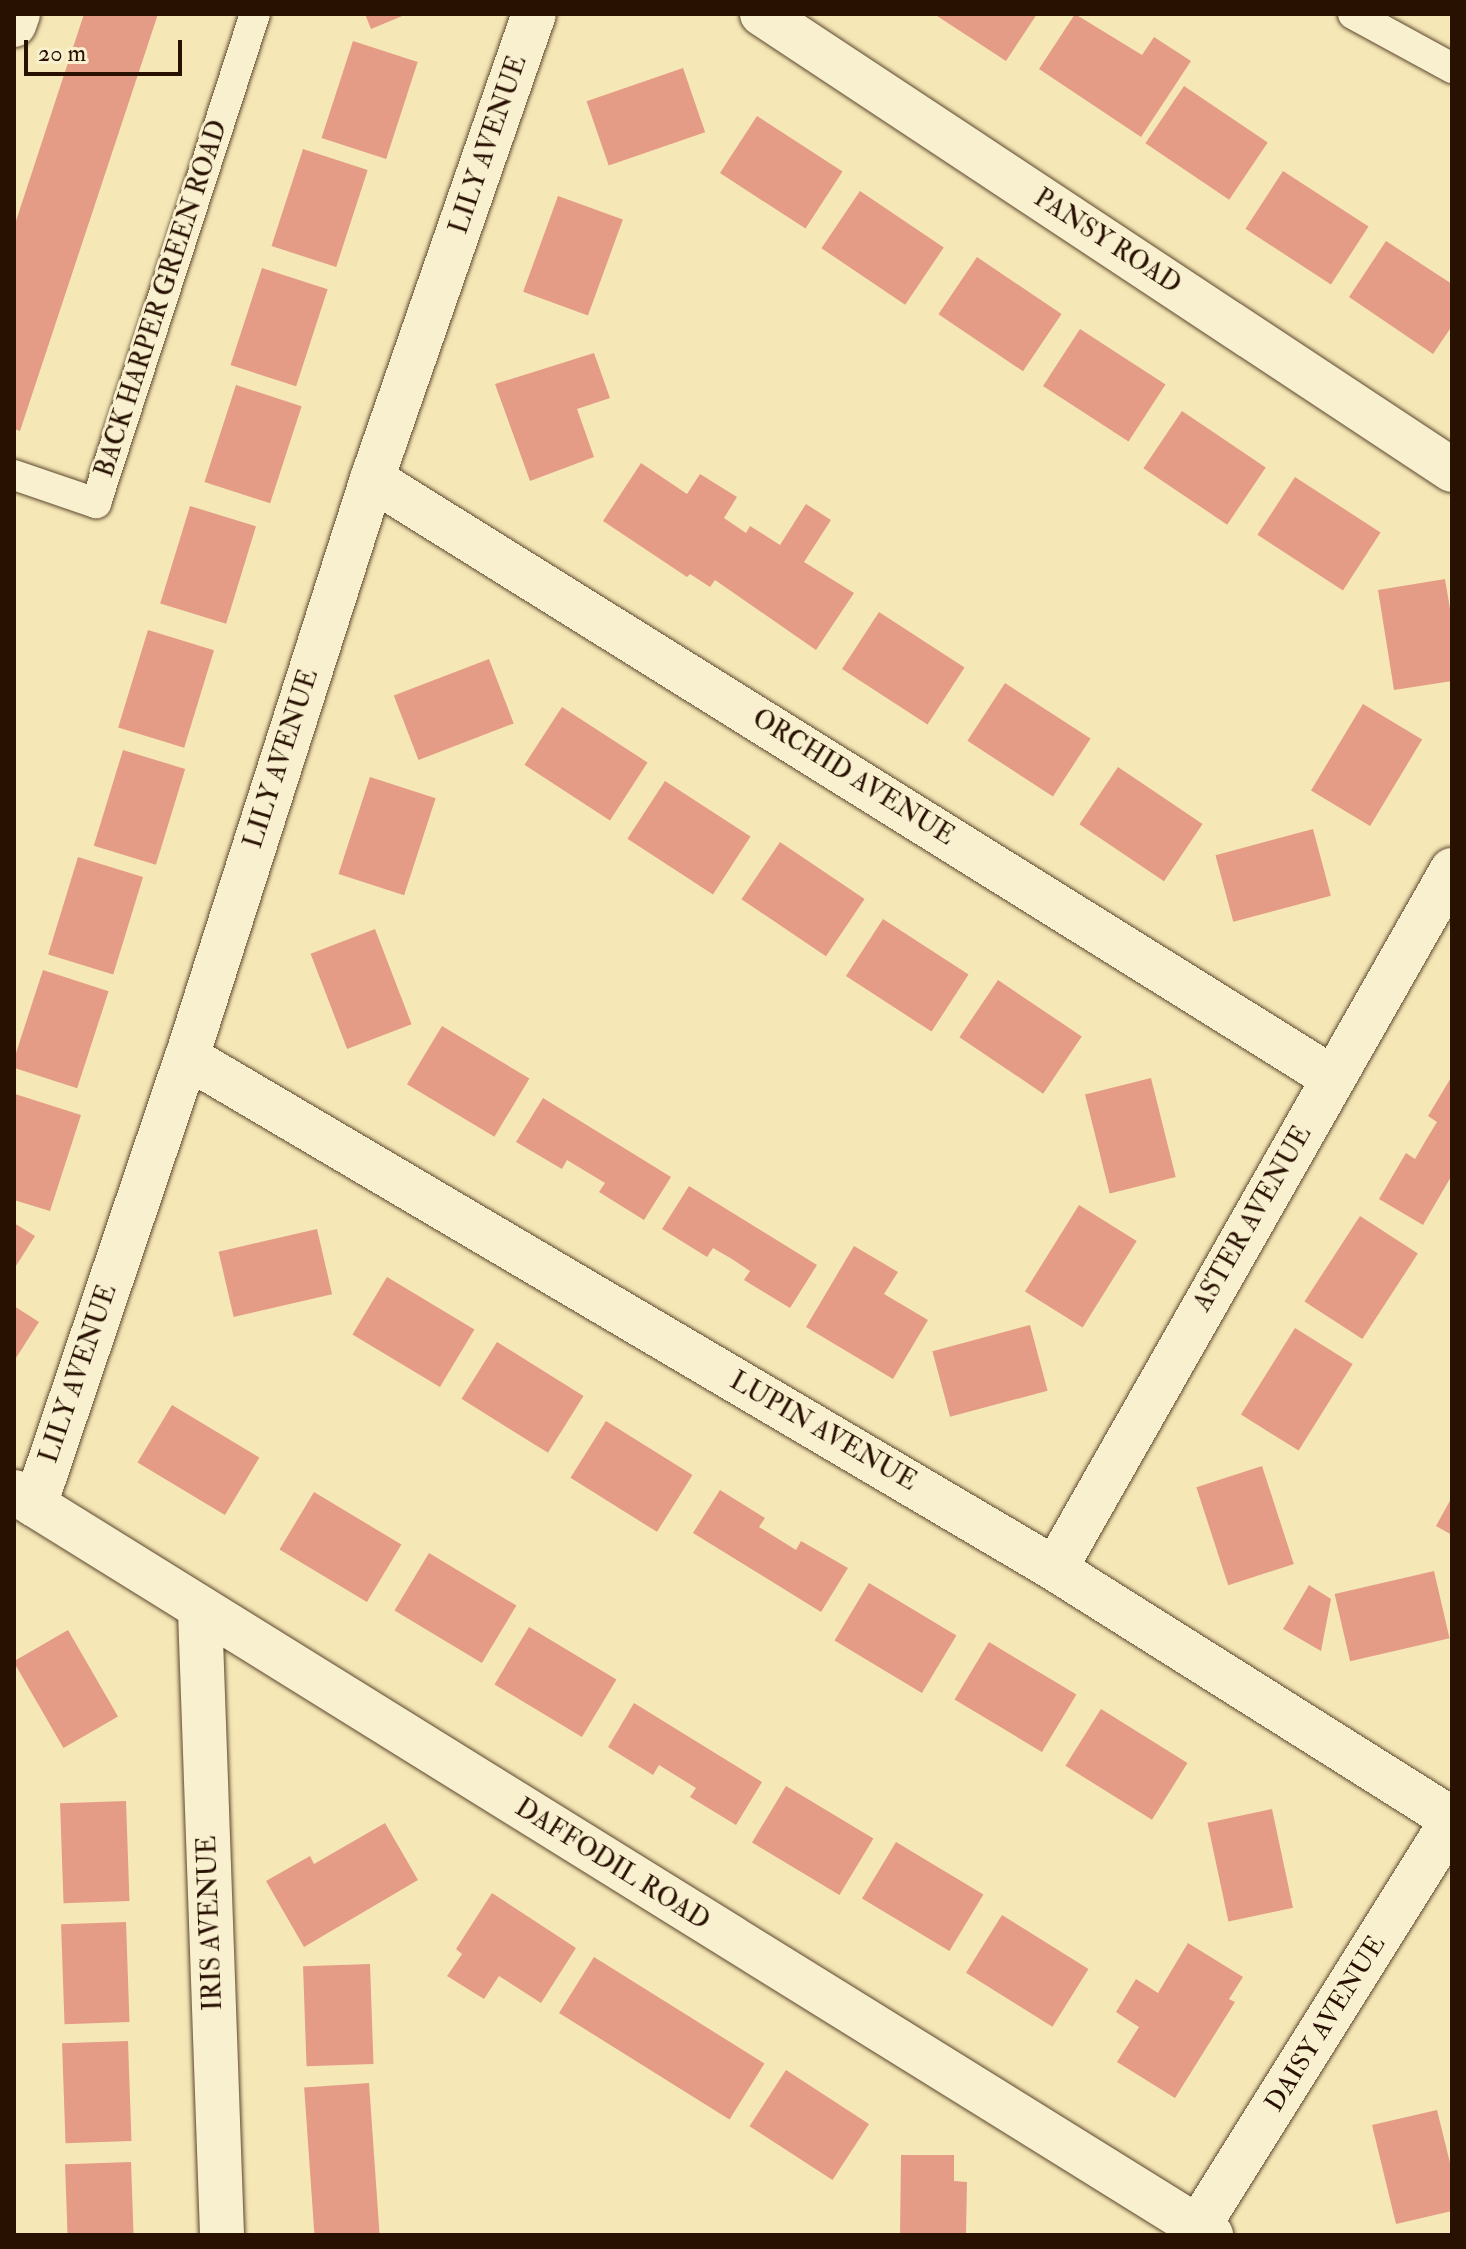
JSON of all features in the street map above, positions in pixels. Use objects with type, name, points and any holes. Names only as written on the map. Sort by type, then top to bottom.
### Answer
[{"type":"street","points":[[14,25],[18,14]]},
{"type":"street","name":"LILY AVENUE","points":[[24,1498],[187,1057],[372,479],[534,14]]},
{"type":"street","name":"PANSY ROAD","points":[[762,14],[1452,470]]},
{"type":"street","name":"ORCHID AVENUE","points":[[372,479],[1333,1078]]},
{"type":"street","name":"ASTER AVENUE","points":[[1055,1569],[1452,870]]},
{"type":"street","name":"LUPIN AVENUE","points":[[187,1057],[1055,1569],[1452,1820]]},
{"type":"street","name":"DAFFODIL ROAD","points":[[24,1498],[200,1611],[1201,2233]]},
{"type":"street","name":"IRIS AVENUE","points":[[200,1611],[222,2235]]},
{"type":"street","name":"DAISY AVENUE","points":[[1201,2233],[1452,1820]]},
{"type":"lane","name":"BACK HARPER GREEN ROAD","points":[[14,475],[96,503],[255,14]]},
{"type":"lane","points":[[1353,14],[1452,68]]},
{"type":"building","points":[[84,14],[158,14],[20,431],[14,429],[14,227]]},
{"type":"building","points":[[365,14],[407,14],[371,29]]},
{"type":"building","points":[[934,14],[1037,14],[1006,61]]},
{"type":"building","points":[[1075,14],[1142,55],[1154,37],[1191,61],[1141,137],[1039,69]]},
{"type":"building","points":[[353,41],[418,62],[386,159],[321,138]]},
{"type":"building","points":[[683,68],[705,132],[609,166],[587,101]]},
{"type":"building","points":[[1184,86],[1268,142],[1229,200],[1145,143]]},
{"type":"building","points":[[757,116],[843,172],[806,229],[720,173]]},
{"type":"building","points":[[303,149],[368,170],[336,267],[271,246]]},
{"type":"building","points":[[1283,171],[1369,227],[1331,284],[1245,229]]},
{"type":"building","points":[[860,191],[944,247],[905,305],[821,248]]},
{"type":"building","points":[[558,196],[623,220],[588,315],[523,292]]},
{"type":"building","points":[[1386,241],[1452,284],[1452,326],[1433,354],[1349,297]]},
{"type":"building","points":[[977,257],[1062,314],[1023,371],[938,314]]},
{"type":"building","points":[[262,268],[328,289],[296,386],[230,365]]},
{"type":"building","points":[[1080,329],[1166,385],[1129,442],[1043,386]]},
{"type":"building","points":[[594,353],[610,398],[577,409],[594,457],[530,481],[495,384]]},
{"type":"building","points":[[236,385],[302,406],[270,503],[204,482]]},
{"type":"building","points":[[1182,411],[1266,467],[1227,525],[1143,468]]},
{"type":"building","points":[[641,463],[687,494],[700,474],[737,497],[724,518],[746,533],[750,526],[780,545],[806,504],[831,520],[804,562],[854,593],[816,650],[715,580],[710,587],[690,574],[687,577],[603,521]]},
{"type":"building","points":[[1295,477],[1381,533],[1343,590],[1257,535]]},
{"type":"building","points":[[190,506],[256,526],[226,624],[160,604]]},
{"type":"building","points":[[1445,579],[1452,621],[1452,681],[1394,690],[1378,590]]},
{"type":"building","points":[[879,612],[965,668],[928,725],[842,669]]},
{"type":"building","points":[[148,630],[214,650],[184,748],[118,728]]},
{"type":"building","points":[[489,659],[514,723],[419,760],[394,696]]},
{"type":"building","points":[[1005,683],[1091,739],[1053,796],[967,741]]},
{"type":"building","points":[[1363,704],[1422,740],[1370,826],[1311,791]]},
{"type":"building","points":[[562,707],[648,763],[610,820],[524,765]]},
{"type":"building","points":[[123,750],[185,769],[156,865],[94,846]]},
{"type":"building","points":[[1118,767],[1203,824],[1164,881],[1079,824]]},
{"type":"building","points":[[370,777],[436,798],[404,895],[338,874]]},
{"type":"building","points":[[665,781],[751,837],[713,894],[627,839]]},
{"type":"building","points":[[1313,829],[1331,896],[1233,922],[1215,855]]},
{"type":"building","points":[[780,842],[865,899],[826,956],[741,899]]},
{"type":"building","points":[[78,857],[143,877],[113,974],[48,955]]},
{"type":"building","points":[[883,919],[969,975],[932,1032],[846,976]]},
{"type":"building","points":[[375,929],[412,1024],[347,1049],[311,954]]},
{"type":"building","points":[[43,970],[109,991],[77,1088],[14,1068],[14,1059]]},
{"type":"building","points":[[998,980],[1082,1036],[1043,1094],[959,1037]]},
{"type":"building","points":[[442,1026],[529,1079],[494,1137],[407,1084]]},
{"type":"building","points":[[1452,1076],[1452,1175],[1423,1225],[1379,1199],[1406,1153],[1415,1159],[1437,1122],[1428,1116]]},
{"type":"building","points":[[1151,1078],[1176,1177],[1110,1193],[1085,1094]]},
{"type":"building","points":[[15,1094],[81,1115],[50,1211],[14,1200]]},
{"type":"building","points":[[543,1098],[671,1177],[644,1220],[599,1192],[605,1183],[567,1160],[562,1169],[516,1142]]},
{"type":"building","points":[[689,1186],[817,1265],[790,1308],[744,1280],[750,1271],[732,1259],[713,1248],[707,1257],[662,1229]]},
{"type":"building","points":[[1079,1205],[1137,1241],[1083,1328],[1025,1292]]},
{"type":"building","points":[[1360,1216],[1418,1254],[1362,1339],[1304,1302]]},
{"type":"building","points":[[14,1223],[35,1236],[14,1269]]},
{"type":"building","points":[[317,1229],[332,1294],[234,1317],[219,1252]]},
{"type":"building","points":[[854,1246],[898,1272],[884,1294],[928,1320],[893,1379],[806,1327]]},
{"type":"building","points":[[387,1277],[474,1330],[440,1387],[352,1334]]},
{"type":"building","points":[[14,1306],[39,1322],[14,1361]]},
{"type":"building","points":[[1030,1325],[1048,1391],[950,1417],[932,1351]]},
{"type":"building","points":[[1295,1328],[1353,1364],[1299,1451],[1241,1415]]},
{"type":"building","points":[[497,1342],[584,1396],[548,1453],[461,1399]]},
{"type":"building","points":[[172,1405],[259,1458],[225,1515],[137,1462]]},
{"type":"building","points":[[606,1421],[693,1475],[657,1532],[570,1478]]},
{"type":"building","points":[[1262,1466],[1294,1564],[1228,1585],[1196,1487]]},
{"type":"building","points":[[720,1490],[765,1518],[759,1527],[796,1550],[801,1541],[848,1568],[821,1612],[693,1533]]},
{"type":"building","points":[[314,1492],[401,1545],[367,1602],[279,1549]]},
{"type":"building","points":[[1452,1497],[1452,1535],[1436,1526]]},
{"type":"building","points":[[429,1553],[516,1606],[482,1663],[394,1610]]},
{"type":"building","points":[[1434,1571],[1450,1638],[1350,1661],[1335,1594]]},
{"type":"building","points":[[869,1583],[956,1636],[922,1693],[834,1640]]},
{"type":"building","points":[[1309,1585],[1331,1599],[1321,1651],[1283,1629]]},
{"type":"building","points":[[529,1627],[616,1680],[582,1737],[494,1684]]},
{"type":"building","points":[[68,1630],[118,1717],[63,1748],[14,1661]]},
{"type":"building","points":[[989,1642],[1076,1695],[1042,1752],[954,1699]]},
{"type":"building","points":[[634,1703],[762,1782],[736,1825],[690,1797],[696,1788],[659,1765],[653,1775],[608,1747]]},
{"type":"building","points":[[1101,1709],[1188,1763],[1152,1820],[1065,1766]]},
{"type":"building","points":[[786,1786],[873,1839],[839,1895],[752,1843]]},
{"type":"building","points":[[126,1801],[129,1901],[64,1903],[60,1803]]},
{"type":"building","points":[[1272,1809],[1293,1908],[1228,1922],[1207,1823]]},
{"type":"building","points":[[385,1823],[418,1880],[304,1947],[266,1881],[310,1856],[314,1864]]},
{"type":"building","points":[[896,1842],[983,1895],[949,1951],[862,1899]]},
{"type":"building","points":[[492,1893],[576,1948],[541,2003],[499,1976],[484,1999],[447,1976],[462,1954],[456,1949]]},
{"type":"building","points":[[1002,1915],[1089,1969],[1052,2027],[966,1973]]},
{"type":"building","points":[[126,1922],[129,2022],[65,2024],[61,1924]]},
{"type":"building","points":[[1188,1943],[1243,1977],[1229,1999],[1235,2002],[1175,2098],[1117,2062],[1139,2027],[1116,2012],[1136,1979],[1158,1993]]},
{"type":"building","points":[[594,1957],[764,2064],[729,2119],[559,2013]]},
{"type":"building","points":[[370,1964],[373,2064],[307,2066],[303,1966]]},
{"type":"building","points":[[128,2041],[131,2141],[66,2143],[62,2043]]},
{"type":"building","points":[[786,2070],[869,2124],[833,2180],[750,2126]]},
{"type":"building","points":[[369,2083],[380,2235],[314,2235],[304,2088]]},
{"type":"building","points":[[1437,2110],[1452,2171],[1452,2211],[1396,2224],[1372,2125]]},
{"type":"building","points":[[901,2155],[954,2155],[954,2181],[967,2182],[966,2235],[900,2235]]},
{"type":"building","points":[[131,2162],[134,2235],[68,2235],[65,2164]]}]
